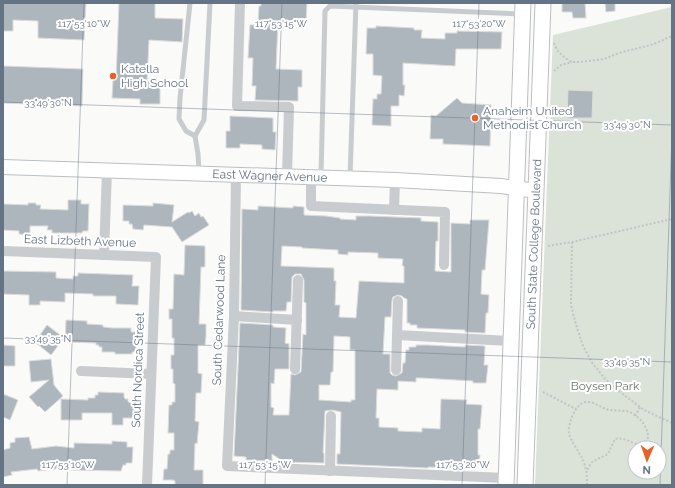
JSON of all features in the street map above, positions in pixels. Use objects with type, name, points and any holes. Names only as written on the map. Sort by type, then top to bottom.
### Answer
[{"type":"main road","name":"South State College Boulevard","points":[[525,485],[543,3]]},
{"type":"main road","name":"South State College Boulevard","points":[[506,481],[523,9]]},
{"type":"street","points":[[240,3],[237,106],[289,107],[287,176]]},
{"type":"street","name":"East Wagner Avenue","points":[[3,167],[395,180],[501,186],[536,191]]},
{"type":"street","points":[[104,255],[107,170]]},
{"type":"street","name":"South Cedarwood Lane","points":[[236,175],[234,316],[227,466],[330,471]]},
{"type":"street","points":[[316,177],[311,206],[445,212],[444,265]]},
{"type":"street","points":[[394,210],[395,180]]},
{"type":"street","name":"East Lizbeth Avenue","points":[[3,251],[156,257]]},
{"type":"street","name":"South Nordica Street","points":[[147,485],[156,257]]},
{"type":"street","points":[[295,369],[298,280]]},
{"type":"street","points":[[396,370],[398,301]]},
{"type":"street","points":[[234,316],[297,320]]},
{"type":"street","points":[[397,335],[512,341]]},
{"type":"street","points":[[80,371],[151,374]]},
{"type":"street","points":[[331,416],[330,471],[506,481]]},
{"type":"lane","points":[[190,3],[179,119],[186,132],[195,136]]},
{"type":"lane","points":[[199,174],[195,136],[204,120],[210,3]]},
{"type":"lane","points":[[316,177],[325,11],[330,6],[356,5],[523,9]]},
{"type":"lane","points":[[350,178],[356,5]]},
{"type":"path","points":[[554,71],[561,65],[572,62],[604,59],[619,53],[654,44],[672,36]]},
{"type":"path","points":[[554,43],[560,54],[572,62]]},
{"type":"path","points":[[548,246],[672,219]]},
{"type":"path","points":[[572,242],[571,305],[583,346],[593,364],[606,380],[644,410],[672,423]]},
{"type":"path","points":[[543,392],[576,409]]},
{"type":"path","points":[[587,470],[592,462],[608,454],[615,439],[620,438],[640,445],[645,444],[648,437],[639,418],[629,411],[612,410],[587,402],[581,403],[576,409],[569,432],[570,438],[581,455],[587,470],[587,485]]},
{"type":"path","points":[[635,416],[640,407]]},
{"type":"green space","name":"Boysen Park","points":[[672,7],[672,485],[535,485],[553,35]]},
{"type":"building","points":[[3,3],[86,3],[84,40],[38,38],[38,21],[13,20],[13,31],[3,31]]},
{"type":"building","points":[[119,3],[155,3],[155,18],[183,19],[182,42],[149,40],[147,81],[160,81],[160,104],[140,104],[140,99],[112,98],[113,80],[116,80]]},
{"type":"building","points":[[261,3],[307,3],[306,22],[278,21],[276,69],[302,70],[302,87],[298,87],[298,101],[255,100],[256,86],[252,86],[253,58],[248,58],[250,25],[258,25],[259,6],[261,6]]},
{"type":"building","points":[[562,3],[585,3],[586,18],[573,18],[572,12],[562,12]]},
{"type":"building","points":[[605,3],[615,3],[615,11],[606,12]]},
{"type":"building","points":[[376,26],[414,28],[414,30],[422,30],[421,38],[445,39],[445,33],[457,33],[457,31],[502,32],[501,49],[456,49],[455,66],[403,63],[403,85],[405,85],[404,96],[399,95],[399,106],[391,106],[391,126],[372,125],[373,99],[377,99],[377,94],[381,94],[382,76],[373,75],[373,54],[366,54],[367,28],[376,28]]},
{"type":"building","points":[[3,66],[83,69],[82,106],[3,103]]},
{"type":"building","points":[[568,90],[593,91],[592,118],[567,118]]},
{"type":"building","points":[[457,98],[462,103],[491,105],[490,146],[443,144],[443,139],[430,139],[431,115],[436,116]]},
{"type":"building","points":[[230,116],[273,118],[273,132],[276,132],[275,150],[262,149],[262,145],[240,144],[240,148],[226,148],[226,131],[230,131]]},
{"type":"building","points":[[68,200],[81,200],[81,204],[89,204],[88,231],[83,231],[82,233],[52,233],[52,230],[47,230],[48,226],[30,226],[30,235],[19,234],[19,231],[3,230],[3,204],[28,205],[28,203],[36,203],[36,205],[41,205],[40,209],[68,210]]},
{"type":"building","points":[[153,203],[174,205],[172,222],[192,211],[195,216],[199,213],[201,217],[203,216],[209,225],[182,242],[172,227],[144,225],[143,230],[133,229],[132,224],[129,224],[129,221],[123,221],[123,205],[153,206]]},
{"type":"building","points":[[258,206],[293,208],[293,206],[304,207],[304,215],[326,216],[340,219],[356,220],[356,216],[369,216],[421,218],[421,221],[438,222],[435,271],[451,272],[451,223],[470,224],[470,220],[489,220],[485,270],[482,270],[481,294],[489,295],[485,333],[465,332],[465,330],[417,328],[417,325],[410,325],[410,323],[407,323],[407,299],[398,295],[393,297],[392,300],[391,317],[385,317],[383,354],[390,354],[390,373],[396,376],[402,373],[403,363],[405,363],[406,350],[409,350],[409,347],[416,347],[416,345],[465,347],[465,345],[485,346],[484,365],[488,365],[486,383],[416,378],[416,382],[398,381],[398,390],[377,389],[376,418],[379,418],[379,427],[398,428],[398,431],[422,432],[422,428],[440,429],[441,399],[467,400],[466,404],[482,405],[480,429],[478,429],[478,455],[480,455],[479,465],[462,464],[461,468],[428,468],[337,464],[337,454],[340,454],[341,412],[332,410],[325,411],[324,463],[284,462],[272,454],[272,461],[246,460],[246,457],[234,456],[240,323],[273,325],[273,327],[286,328],[285,343],[289,344],[289,369],[275,369],[274,384],[271,383],[271,407],[274,408],[273,415],[289,415],[291,374],[295,375],[301,372],[303,334],[306,335],[306,303],[304,302],[304,280],[301,274],[295,274],[292,277],[291,302],[287,302],[286,311],[273,312],[241,310],[242,209],[258,210]],"holes":[[[282,246],[338,250],[338,254],[348,255],[348,252],[378,253],[378,258],[403,259],[402,266],[404,266],[404,283],[359,281],[356,318],[339,317],[340,305],[335,305],[336,281],[334,281],[334,268],[281,266]],[[334,336],[350,337],[350,350],[355,350],[355,400],[351,400],[351,402],[319,400],[319,385],[330,385],[331,372],[333,372]]]},
{"type":"building","points":[[185,245],[205,246],[205,267],[201,267],[199,324],[206,324],[206,336],[205,345],[198,345],[198,373],[202,374],[201,393],[196,393],[195,421],[199,422],[197,444],[195,443],[194,470],[203,470],[203,485],[177,485],[173,480],[163,480],[164,469],[167,469],[168,454],[170,454],[170,450],[174,450],[174,433],[168,433],[169,405],[172,405],[172,402],[175,402],[175,384],[173,383],[173,369],[171,369],[171,355],[174,355],[174,338],[172,338],[172,319],[169,319],[169,309],[173,309],[174,274],[184,275]]},
{"type":"building","points":[[3,271],[56,272],[56,278],[73,279],[73,276],[78,276],[78,273],[133,275],[132,286],[139,286],[138,305],[116,304],[116,296],[93,296],[93,294],[65,293],[65,302],[40,301],[40,305],[29,305],[29,295],[3,294]]},
{"type":"building","points":[[66,320],[87,321],[87,324],[103,325],[103,327],[131,328],[131,332],[136,332],[136,352],[132,352],[132,354],[115,354],[115,352],[102,352],[102,347],[96,345],[96,343],[65,342]]},
{"type":"building","points":[[47,325],[64,338],[51,355],[35,342]]},
{"type":"building","points":[[3,345],[15,346],[15,366],[3,366]]},
{"type":"building","points":[[51,359],[54,385],[63,396],[45,412],[29,397],[49,380],[31,382],[29,361]]},
{"type":"building","points":[[98,392],[124,393],[124,397],[125,399],[128,399],[128,402],[134,403],[134,418],[123,418],[123,425],[112,425],[112,413],[82,413],[82,420],[61,420],[61,399],[88,400],[88,398],[95,398],[95,395],[98,395]]},
{"type":"building","points":[[3,394],[18,400],[10,420],[3,417]]},
{"type":"building","points":[[29,437],[32,449],[56,446],[74,448],[74,443],[112,444],[112,441],[127,442],[127,447],[133,447],[132,463],[126,463],[126,465],[123,465],[121,471],[71,470],[71,467],[38,471],[37,469],[11,472],[12,475],[3,477],[3,450],[10,448],[10,443],[15,442],[15,438]]},
{"type":"place","name":"Katella High School","points":[[113,76]]},
{"type":"place","name":"Anaheim United Methodist Church","points":[[475,118]]}]
